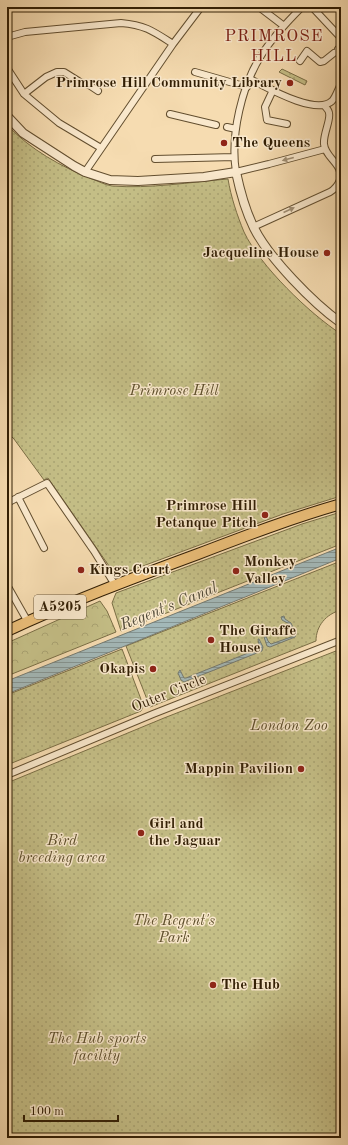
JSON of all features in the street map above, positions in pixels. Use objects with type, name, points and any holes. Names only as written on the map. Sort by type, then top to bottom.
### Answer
[{"type":"main road","name":"A5205","points":[[7,632],[67,604],[115,585],[261,530],[341,504]]},
{"type":"street","points":[[85,172],[173,44],[201,7]]},
{"type":"street","points":[[259,7],[284,26]]},
{"type":"street","points":[[302,7],[262,53],[250,79],[236,129],[233,145],[234,157],[243,200],[253,227],[283,268],[298,285],[340,320]]},
{"type":"street","points":[[312,7],[341,38]]},
{"type":"street","points":[[7,37],[25,32],[121,23],[136,24],[151,30],[173,44]]},
{"type":"street","points":[[300,61],[307,51],[320,62],[324,61],[338,49]]},
{"type":"street","points":[[7,68],[24,94],[59,123],[101,148]]},
{"type":"street","points":[[24,94],[46,77],[57,72],[64,72],[98,91]]},
{"type":"street","points":[[195,72],[247,87]]},
{"type":"street","points":[[250,79],[293,99],[314,106],[324,105],[332,101],[341,84]]},
{"type":"street","points":[[273,90],[265,108],[267,120],[287,124]]},
{"type":"street","points":[[253,227],[334,189],[339,181],[340,171],[338,166],[325,149],[325,132],[329,116],[324,105]]},
{"type":"street","points":[[170,114],[216,125]]},
{"type":"street","points":[[7,116],[23,133],[85,172],[110,180],[128,182],[204,177],[236,172],[325,149]]},
{"type":"street","points":[[227,127],[236,129]]},
{"type":"street","points":[[155,159],[234,157]]},
{"type":"street","points":[[7,503],[47,483],[94,551],[115,585]]},
{"type":"street","points":[[18,497],[44,548]]},
{"type":"street","points":[[7,585],[28,622]]},
{"type":"street","name":"Outer Circle","points":[[7,775],[148,716],[341,640]]},
{"type":"green space","points":[[282,69],[307,81],[305,85],[279,72]]},
{"type":"green space","name":"Primrose Hill","points":[[7,125],[36,150],[57,163],[80,174],[112,186],[141,187],[228,179],[234,206],[244,232],[251,245],[274,274],[301,302],[341,334],[341,496],[283,514],[116,576],[48,478],[44,480],[14,439],[7,432]]},
{"type":"green space","points":[[341,512],[341,544],[121,631],[112,603],[116,593],[302,524]]},
{"type":"green space","points":[[341,561],[341,610],[331,614],[323,621],[318,630],[316,641],[150,707],[126,646]]},
{"type":"green space","points":[[100,601],[107,611],[116,632],[7,676],[7,643]]},
{"type":"green space","points":[[122,649],[142,702],[143,707],[141,711],[7,765],[7,695]]},
{"type":"green space","name":"The Regent's Park","points":[[341,649],[341,1138],[7,1138],[7,783],[164,718]]},
{"type":"shaded area","points":[[341,547],[341,558],[7,694],[7,681]]},
{"type":"shaded area","points":[[284,616],[285,619],[291,623],[296,634],[295,637],[270,647],[267,646],[264,637],[266,636],[271,644],[294,636],[291,625],[282,620],[281,617]]},
{"type":"shaded area","points":[[258,639],[263,647],[262,651],[184,682],[181,680],[178,673],[180,670],[184,678],[186,678],[253,651],[259,646]]},
{"type":"place","name":"Primrose Hill Community Library","points":[[290,83]]},
{"type":"place","name":"The Queens","points":[[224,143]]},
{"type":"place","name":"Jacqueline House","points":[[327,253]]},
{"type":"place","name":"Primrose Hill Petanque Pitch","points":[[265,515]]},
{"type":"place","name":"Kings Court","points":[[81,570]]},
{"type":"place","name":"Monkey Valley","points":[[236,571]]},
{"type":"place","name":"The Giraffe House","points":[[211,640]]},
{"type":"place","name":"Okapis","points":[[153,669]]},
{"type":"place","name":"Mappin Pavilion","points":[[301,769]]},
{"type":"place","name":"Girl and the Jaguar","points":[[141,833]]},
{"type":"place","name":"The Hub","points":[[213,985]]},
{"type":"district","name":"PRIMROSE HILL","points":[[274,46]]},
{"type":"water label","name":"Regent's Canal","points":[[169,607]]},
{"type":"park label","name":"London Zoo","points":[[289,726]]},
{"type":"park label","name":"Bird breeding area","points":[[62,850]]},
{"type":"park label","name":"The Hub sports facility","points":[[97,1048]]}]
